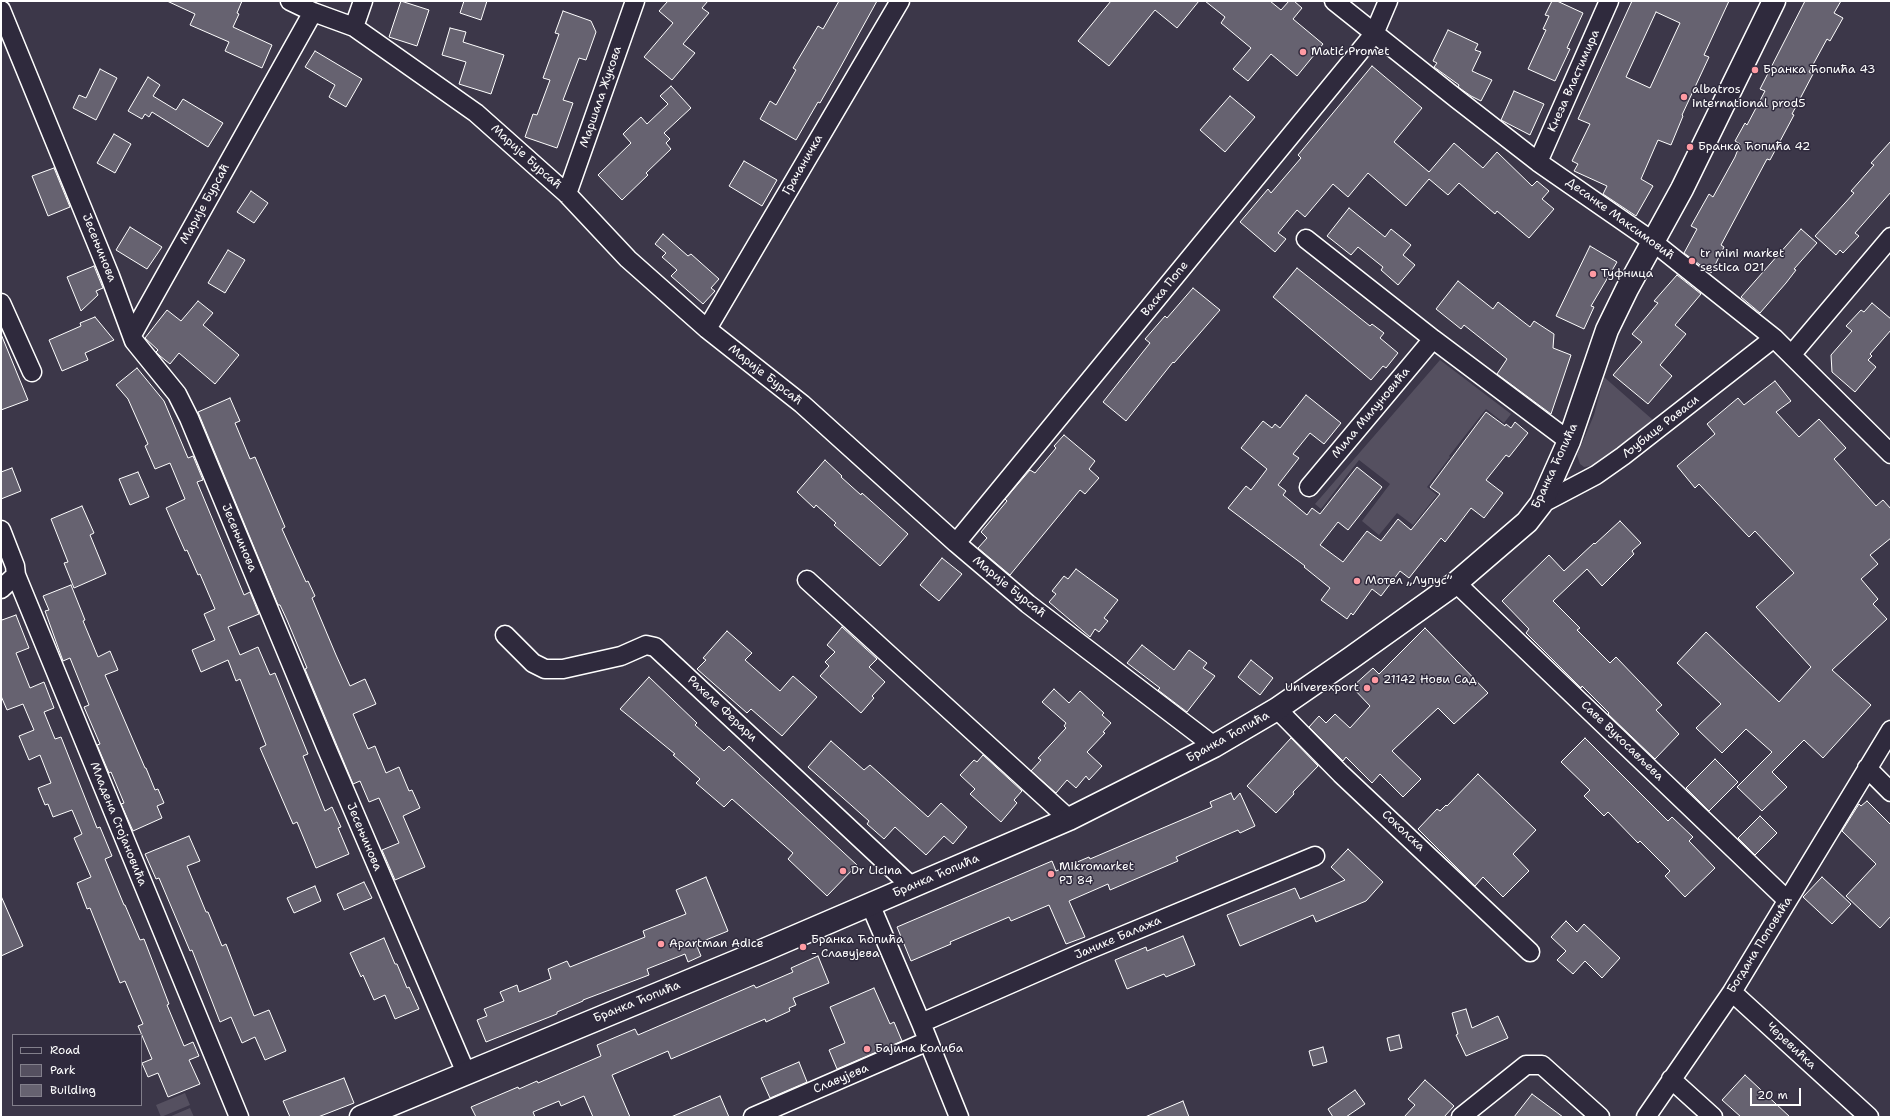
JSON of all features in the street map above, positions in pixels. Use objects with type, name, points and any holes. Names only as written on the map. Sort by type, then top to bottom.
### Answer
[{"type":"street","name":"Марије Бурсаћ","points":[[290,1],[312,12],[354,27],[476,113],[567,194],[628,259],[707,330],[802,404],[956,543],[1028,604],[1214,746]]},
{"type":"street","points":[[354,27],[363,1]]},
{"type":"street","name":"Маршала Жукова","points":[[567,194],[635,1]]},
{"type":"street","name":"Грачаничка","points":[[707,330],[900,1]]},
{"type":"street","name":"Десанке Максимовић","points":[[1334,1],[1538,162],[1652,241],[1774,338],[1792,354],[1891,454]]},
{"type":"street","name":"Васка Попе","points":[[956,543],[1374,34],[1388,1]]},
{"type":"street","name":"Кнеза Властимира","points":[[1538,162],[1610,1]]},
{"type":"street","name":"Бранка Ћопића","points":[[361,1117],[1069,819],[1214,746],[1277,709],[1456,583],[1527,522],[1541,504],[1569,441],[1607,330],[1652,241],[1682,189],[1774,1]]},
{"type":"street","name":"Јесењинова","points":[[1,10],[133,333],[134,341],[177,394],[189,418],[329,754],[466,1073]]},
{"type":"street","name":"Марије Бурсаћ","points":[[133,333],[312,12]]},
{"type":"street","points":[[1792,354],[1891,237]]},
{"type":"street","points":[[1306,239],[1433,339],[1569,441]]},
{"type":"street","points":[[1,303],[32,372]]},
{"type":"street","name":"Љубице Раваси","points":[[1541,504],[1596,475],[1623,456],[1774,338]]},
{"type":"street","name":"Мила Милуновића","points":[[1309,487],[1433,339]]},
{"type":"street","name":"Младена Стојановића","points":[[1,530],[15,566],[16,575],[239,1117]]},
{"type":"street","points":[[1,589],[16,575]]},
{"type":"street","points":[[807,580],[1069,819]]},
{"type":"street","name":"Саве Вукосављева","points":[[1456,583],[1788,900]]},
{"type":"street","name":"Рахеле Ферари","points":[[505,635],[533,663],[545,669],[564,669],[621,656],[646,645],[655,647],[911,886]]},
{"type":"street","name":"Соколска","points":[[1277,709],[1341,774],[1530,952]]},
{"type":"street","name":"Богдана Поповића","points":[[1646,1117],[1732,992],[1891,730]]},
{"type":"street","points":[[1867,768],[1891,792]]},
{"type":"street","name":"Јанике Балажа","points":[[921,1023],[1081,953],[1315,856]]},
{"type":"street","points":[[870,904],[959,1117]]},
{"type":"street","name":"Черевићка","points":[[1732,992],[1868,1117]]},
{"type":"street","name":"Славујева","points":[[753,1117],[928,1041]]},
{"type":"street","points":[[1460,1117],[1526,1065],[1542,1065],[1600,1117]]},
{"type":"street","points":[[1671,1079],[1713,1117]]},
{"type":"green space","points":[[1440,360],[1511,414],[1504,423],[1486,409],[1427,487],[1437,495],[1413,525],[1397,513],[1379,535],[1362,521],[1390,484],[1359,460],[1321,509],[1315,504]]},
{"type":"green space","points":[[1604,377],[1653,420],[1601,462],[1584,467],[1580,464],[1577,455],[1594,415]]},
{"type":"green space","points":[[185,1093],[190,1105],[161,1117],[156,1105]]},
{"type":"green space","points":[[190,1108],[194,1117],[169,1117]]},
{"type":"building","points":[[167,1],[242,1],[237,13],[239,14],[233,27],[272,45],[262,68],[225,51],[229,42],[190,25],[195,14]]},
{"type":"building","points":[[401,1],[429,10],[417,46],[389,37]]},
{"type":"building","points":[[464,1],[487,1],[481,20],[460,13]]},
{"type":"building","points":[[668,1],[708,1],[702,8],[709,13],[683,44],[695,53],[672,80],[644,57],[673,23],[659,11]]},
{"type":"building","points":[[839,1],[877,1],[820,103],[818,102],[796,140],[760,119],[770,101],[776,105],[796,70],[793,68],[818,26],[823,29]]},
{"type":"building","points":[[1111,1],[1199,1],[1177,28],[1155,10],[1109,66],[1078,41]]},
{"type":"building","points":[[1205,1],[1270,1],[1281,10],[1289,1],[1294,1],[1302,8],[1293,19],[1323,44],[1297,76],[1271,54],[1248,81],[1233,69],[1251,48],[1221,23],[1225,17]]},
{"type":"building","points":[[1552,1],[1557,1],[1583,13],[1567,48],[1570,49],[1555,81],[1528,69],[1546,30],[1543,29],[1549,16],[1545,15]]},
{"type":"building","points":[[1632,1],[1729,1],[1704,55],[1709,57],[1682,115],[1683,116],[1671,145],[1658,140],[1641,179],[1653,186],[1636,216],[1603,194],[1607,186],[1574,171],[1578,164],[1572,161],[1590,124],[1578,119]],"holes":[[[1656,12],[1680,23],[1650,88],[1626,77]]]},
{"type":"building","points":[[1805,1],[1841,1],[1834,13],[1843,18],[1830,41],[1827,39],[1809,72],[1813,74],[1792,114],[1794,115],[1770,160],[1767,159],[1721,245],[1724,247],[1711,273],[1684,253],[1697,229],[1691,226],[1709,194],[1713,197],[1735,157],[1740,144],[1735,141],[1745,123],[1747,125],[1765,91],[1760,89]]},
{"type":"building","points":[[563,11],[591,21],[596,32],[586,60],[579,58],[563,100],[573,103],[557,148],[525,137],[533,114],[537,115],[550,80],[543,78],[559,34],[555,33]]},
{"type":"building","points":[[450,28],[466,32],[463,42],[504,55],[491,94],[459,84],[466,62],[442,55]]},
{"type":"building","points":[[1448,30],[1478,44],[1475,50],[1481,52],[1472,71],[1492,80],[1481,101],[1458,87],[1459,85],[1434,67],[1437,63],[1433,61]]},
{"type":"building","points":[[315,51],[362,79],[346,107],[329,97],[335,85],[305,67]]},
{"type":"building","points":[[1372,66],[1422,108],[1394,142],[1429,172],[1454,143],[1483,168],[1497,152],[1532,186],[1537,181],[1549,191],[1542,199],[1554,209],[1529,238],[1497,211],[1495,214],[1459,183],[1448,195],[1429,179],[1406,206],[1368,173],[1348,197],[1333,184],[1305,217],[1297,210],[1278,233],[1286,239],[1275,252],[1240,222],[1268,189],[1271,193],[1301,158],[1298,155]]},
{"type":"building","points":[[100,69],[117,78],[96,120],[73,108],[79,95],[86,98]]},
{"type":"building","points":[[148,77],[160,85],[153,96],[176,110],[183,99],[223,123],[208,147],[152,112],[149,117],[145,114],[142,119],[128,111]]},
{"type":"building","points":[[671,86],[691,108],[664,133],[670,139],[666,143],[671,149],[646,173],[648,175],[622,200],[598,175],[631,143],[623,134],[641,117],[647,124],[668,104],[660,96]]},
{"type":"building","points":[[1514,91],[1544,104],[1530,135],[1501,120]]},
{"type":"building","points":[[1230,96],[1255,117],[1225,152],[1200,130]]},
{"type":"building","points":[[114,134],[131,144],[115,173],[97,163]]},
{"type":"building","points":[[1891,141],[1891,192],[1855,233],[1859,236],[1843,253],[1840,250],[1836,255],[1815,236],[1854,193],[1851,191],[1874,165],[1871,163]]},
{"type":"building","points":[[744,161],[777,180],[762,206],[729,186]]},
{"type":"building","points":[[54,168],[70,207],[48,216],[32,176]]},
{"type":"building","points":[[251,191],[268,203],[254,223],[237,212]]},
{"type":"building","points":[[1349,208],[1385,237],[1391,229],[1411,245],[1403,255],[1415,265],[1398,285],[1381,270],[1383,267],[1358,247],[1351,255],[1327,236]]},
{"type":"building","points":[[130,227],[162,247],[147,269],[116,250]]},
{"type":"building","points":[[1801,229],[1817,243],[1794,269],[1796,270],[1760,313],[1741,297]]},
{"type":"building","points":[[663,234],[688,256],[691,254],[719,279],[711,288],[715,291],[703,304],[671,276],[677,270],[662,257],[666,253],[655,244]]},
{"type":"building","points":[[1590,246],[1617,262],[1591,306],[1594,307],[1584,329],[1556,316]]},
{"type":"building","points":[[228,250],[245,260],[225,293],[208,283]]},
{"type":"building","points":[[94,266],[103,288],[96,291],[98,295],[81,311],[67,277]]},
{"type":"building","points":[[1297,268],[1370,326],[1372,324],[1384,333],[1380,338],[1398,353],[1386,368],[1383,366],[1371,380],[1273,297]]},
{"type":"building","points":[[1677,275],[1701,294],[1675,325],[1686,334],[1660,365],[1672,376],[1648,404],[1613,375],[1642,342],[1632,334],[1658,303],[1654,301]]},
{"type":"building","points":[[1458,281],[1493,309],[1498,302],[1530,327],[1534,321],[1554,334],[1553,348],[1571,355],[1551,414],[1497,374],[1507,359],[1464,325],[1461,329],[1436,309]]},
{"type":"building","points":[[1193,288],[1220,310],[1174,363],[1173,362],[1126,421],[1103,402],[1150,343],[1145,339],[1165,316],[1167,318]]},
{"type":"building","points":[[198,301],[213,313],[203,325],[239,355],[215,384],[179,353],[170,364],[156,352],[158,350],[145,338],[167,310],[181,321]]},
{"type":"building","points":[[1872,303],[1891,319],[1891,330],[1870,354],[1872,356],[1868,360],[1876,367],[1855,392],[1832,372],[1831,355],[1852,331],[1846,326],[1861,310],[1864,312]]},
{"type":"building","points":[[95,317],[114,340],[85,353],[88,360],[62,371],[49,340],[81,326],[80,323]]},
{"type":"building","points":[[1,334],[28,400],[1,410]]},
{"type":"building","points":[[137,368],[164,401],[188,458],[193,456],[203,480],[197,482],[244,595],[250,592],[259,614],[228,627],[240,655],[258,647],[270,675],[275,673],[308,754],[303,756],[325,811],[332,807],[341,827],[338,828],[349,854],[316,868],[297,822],[293,824],[260,748],[266,745],[240,679],[236,681],[228,660],[201,672],[192,650],[215,640],[204,614],[215,609],[200,574],[198,575],[187,550],[185,551],[166,508],[185,499],[170,463],[155,469],[145,446],[148,444],[128,399],[116,385]]},
{"type":"building","points":[[1775,381],[1791,401],[1776,412],[1799,437],[1819,419],[1846,448],[1834,459],[1876,506],[1883,500],[1891,509],[1891,538],[1870,555],[1878,564],[1861,579],[1878,599],[1873,604],[1887,619],[1832,670],[1871,705],[1823,758],[1804,740],[1772,772],[1787,787],[1762,811],[1737,787],[1772,752],[1746,729],[1722,753],[1696,728],[1721,704],[1677,663],[1706,632],[1779,702],[1811,667],[1756,607],[1794,573],[1755,531],[1749,537],[1699,484],[1695,488],[1677,466],[1715,434],[1707,424],[1738,398],[1744,405]]},
{"type":"building","points":[[1306,395],[1341,423],[1324,444],[1310,433],[1293,454],[1299,458],[1278,485],[1286,491],[1283,495],[1307,515],[1312,508],[1320,514],[1357,467],[1382,487],[1348,530],[1338,522],[1320,545],[1343,562],[1367,531],[1381,541],[1398,519],[1411,530],[1440,494],[1430,487],[1486,412],[1505,426],[1506,424],[1511,428],[1515,422],[1528,433],[1509,457],[1506,455],[1486,480],[1503,493],[1484,518],[1471,508],[1445,542],[1441,538],[1409,578],[1400,571],[1381,596],[1372,589],[1353,615],[1351,613],[1347,619],[1321,600],[1330,588],[1304,567],[1305,566],[1228,508],[1246,486],[1251,490],[1267,469],[1241,448],[1263,421],[1272,428],[1275,424],[1280,428]]},
{"type":"building","points":[[230,398],[240,421],[235,423],[250,459],[255,457],[285,527],[282,529],[306,582],[308,581],[315,596],[312,598],[350,686],[365,679],[376,704],[353,714],[368,749],[375,746],[386,773],[399,767],[409,791],[412,790],[420,808],[403,816],[425,867],[395,880],[382,850],[399,843],[379,798],[369,802],[360,781],[353,784],[305,669],[307,668],[287,620],[280,605],[278,605],[198,412]]},
{"type":"building","points":[[1064,435],[1095,461],[1089,469],[1099,478],[1085,494],[1080,490],[1010,575],[978,548],[987,538],[981,532],[1007,501],[1005,499],[1030,470],[1035,473],[1056,448],[1054,446]]},
{"type":"building","points":[[825,460],[861,495],[862,493],[908,534],[880,566],[834,525],[836,523],[816,505],[814,508],[797,492]]},
{"type":"building","points":[[12,468],[21,491],[1,499],[1,472]]},
{"type":"building","points":[[138,472],[149,497],[130,505],[119,479]]},
{"type":"building","points":[[82,506],[94,533],[90,535],[106,574],[74,588],[64,563],[68,562],[51,519]]},
{"type":"building","points":[[1620,521],[1641,543],[1632,551],[1634,554],[1602,586],[1587,569],[1553,601],[1580,628],[1577,630],[1610,663],[1616,657],[1662,705],[1656,710],[1679,734],[1655,759],[1608,714],[1609,713],[1582,686],[1581,688],[1526,633],[1529,629],[1502,601],[1549,555],[1564,571]]},
{"type":"building","points":[[942,558],[962,574],[939,601],[920,585]]},
{"type":"building","points":[[1076,569],[1118,600],[1104,618],[1108,621],[1099,632],[1095,629],[1090,637],[1049,602],[1056,594],[1052,591],[1064,576],[1068,579]]},
{"type":"building","points":[[71,585],[85,620],[83,621],[98,657],[110,651],[118,670],[105,675],[155,790],[158,789],[164,803],[157,806],[162,818],[133,831],[121,804],[124,803],[111,772],[109,773],[97,745],[100,744],[84,707],[89,705],[70,658],[63,661],[45,611],[49,610],[43,596]]},
{"type":"building","points":[[16,615],[29,648],[16,653],[30,688],[44,682],[54,708],[44,712],[55,739],[61,737],[97,828],[100,827],[112,856],[105,859],[140,940],[144,939],[169,1004],[167,1005],[184,1046],[193,1042],[199,1056],[189,1060],[200,1084],[168,1097],[158,1073],[148,1077],[142,1063],[152,1059],[138,1026],[143,1024],[125,981],[120,983],[90,908],[87,909],[77,883],[91,877],[74,838],[82,834],[72,810],[53,817],[48,804],[45,805],[38,788],[51,783],[40,755],[29,760],[19,736],[34,730],[23,704],[7,710],[1,696],[1,618],[2,620]]},
{"type":"building","points":[[842,627],[877,659],[869,667],[885,682],[872,696],[874,698],[861,713],[820,676],[829,666],[825,662],[835,652],[827,645]]},
{"type":"building","points":[[1425,628],[1488,693],[1454,724],[1438,708],[1392,751],[1421,779],[1403,797],[1380,774],[1372,783],[1346,757],[1343,761],[1309,727],[1319,716],[1326,723],[1335,714],[1350,728],[1370,706],[1352,687],[1373,668],[1379,674]]},
{"type":"building","points":[[727,631],[752,653],[745,660],[780,691],[793,676],[817,697],[782,736],[751,709],[747,713],[697,669],[706,660],[703,658]]},
{"type":"building","points":[[1142,645],[1174,670],[1189,650],[1207,663],[1203,668],[1215,676],[1187,712],[1158,690],[1160,688],[1127,663]]},
{"type":"building","points":[[1251,660],[1273,678],[1260,695],[1238,677]]},
{"type":"building","points":[[649,677],[697,723],[695,725],[724,751],[729,746],[857,865],[827,896],[788,859],[793,853],[732,799],[724,807],[696,783],[700,779],[673,755],[675,754],[620,709]]},
{"type":"building","points":[[1054,689],[1069,703],[1080,691],[1104,713],[1102,715],[1111,723],[1103,732],[1105,733],[1087,752],[1102,766],[1089,780],[1086,776],[1076,788],[1067,780],[1056,793],[1031,771],[1041,760],[1038,758],[1066,728],[1064,726],[1066,723],[1042,702]]},
{"type":"building","points":[[1291,738],[1318,766],[1293,792],[1294,794],[1276,813],[1247,786]]},
{"type":"building","points":[[1585,738],[1668,821],[1672,817],[1693,837],[1689,841],[1715,868],[1685,897],[1665,876],[1670,871],[1640,841],[1638,843],[1608,812],[1604,816],[1584,796],[1590,790],[1561,762]]},
{"type":"building","points":[[831,741],[864,770],[870,765],[928,817],[941,803],[967,827],[953,844],[944,836],[926,855],[895,827],[884,839],[867,824],[869,821],[808,767]]},
{"type":"building","points":[[983,755],[1022,791],[1014,800],[1017,803],[1001,822],[970,794],[975,789],[960,775],[974,760],[977,762]]},
{"type":"building","points":[[1715,759],[1738,782],[1709,811],[1686,788]]},
{"type":"building","points":[[1478,774],[1536,830],[1513,854],[1529,871],[1503,897],[1483,877],[1475,886],[1418,829],[1437,809],[1440,811],[1446,805],[1447,806]]},
{"type":"building","points":[[1231,793],[1234,800],[1240,793],[1255,826],[1240,833],[1238,830],[1203,845],[1176,857],[1178,861],[1110,890],[1108,884],[1069,901],[1085,937],[1066,944],[1049,905],[1011,921],[1009,917],[950,942],[951,944],[911,961],[897,927],[1052,861],[1056,871],[1089,857],[1090,859],[1212,807],[1210,802]]},
{"type":"building","points":[[1867,801],[1891,825],[1891,916],[1880,928],[1846,896],[1876,864],[1842,831],[1859,804],[1861,806]]},
{"type":"building","points":[[1760,816],[1777,833],[1755,855],[1738,838]]},
{"type":"building","points":[[189,836],[200,861],[187,866],[206,912],[208,912],[222,946],[226,944],[254,1016],[269,1010],[286,1051],[265,1060],[255,1037],[242,1043],[231,1017],[220,1022],[192,950],[190,951],[159,878],[156,879],[145,854]]},
{"type":"building","points":[[1348,849],[1383,882],[1366,901],[1316,922],[1313,915],[1240,946],[1227,915],[1295,888],[1300,899],[1345,880],[1331,867]]},
{"type":"building","points":[[706,877],[728,931],[696,944],[701,956],[688,962],[685,954],[647,969],[649,975],[583,1000],[557,1012],[557,1014],[486,1042],[477,1020],[487,1016],[484,1009],[504,1001],[500,992],[517,985],[519,992],[551,979],[548,969],[567,961],[570,967],[645,937],[643,931],[686,914],[676,890]]},
{"type":"building","points":[[1822,877],[1851,904],[1832,924],[1803,897]]},
{"type":"building","points":[[364,882],[372,898],[344,910],[337,894]]},
{"type":"building","points":[[315,886],[321,901],[294,913],[287,898]]},
{"type":"building","points":[[1,896],[23,946],[1,956]]},
{"type":"building","points":[[1566,921],[1577,932],[1584,924],[1620,958],[1602,978],[1585,961],[1573,974],[1557,960],[1566,951],[1551,937]]},
{"type":"building","points":[[1183,936],[1195,965],[1166,977],[1164,974],[1127,989],[1115,960],[1146,947],[1147,951]]},
{"type":"building","points":[[384,938],[395,964],[397,964],[407,988],[409,987],[419,1009],[395,1019],[385,995],[374,1000],[363,975],[361,977],[350,953]]},
{"type":"building","points":[[818,956],[829,983],[793,998],[796,1005],[789,1008],[790,1011],[766,1022],[765,1019],[671,1059],[668,1051],[612,1075],[630,1117],[593,1117],[584,1096],[561,1106],[559,1101],[533,1112],[535,1117],[476,1117],[471,1107],[518,1087],[519,1089],[537,1081],[538,1083],[601,1056],[597,1045],[635,1029],[638,1035],[754,985],[756,988],[793,972],[791,968]]},
{"type":"building","points":[[874,988],[890,1024],[894,1022],[902,1041],[837,1069],[829,1050],[845,1043],[830,1007]]},
{"type":"building","points":[[1466,1009],[1472,1028],[1498,1016],[1508,1038],[1466,1056],[1456,1035],[1458,1034],[1452,1013]]},
{"type":"building","points":[[1399,1035],[1402,1048],[1390,1051],[1387,1038]]},
{"type":"building","points":[[1323,1047],[1327,1062],[1313,1066],[1309,1051]]},
{"type":"building","points":[[799,1062],[807,1082],[770,1098],[761,1078]]},
{"type":"building","points":[[1745,1075],[1790,1117],[1741,1117],[1722,1100]]},
{"type":"building","points":[[344,1078],[354,1103],[318,1117],[290,1117],[283,1101]]},
{"type":"building","points":[[1425,1080],[1454,1106],[1444,1117],[1404,1117],[1415,1105],[1408,1099]]},
{"type":"building","points":[[1355,1090],[1365,1104],[1346,1117],[1333,1117],[1328,1109]]},
{"type":"building","points":[[1532,1094],[1563,1117],[1514,1117]]},
{"type":"building","points":[[720,1096],[729,1117],[671,1117]]},
{"type":"building","points":[[1183,1101],[1189,1117],[1145,1117]]},
{"type":"place","name":"Matić Promet","points":[[1303,52]]},
{"type":"place","name":"Бранка Ћопића 43","points":[[1755,70]]},
{"type":"place","name":"albatros international prod5","points":[[1684,97]]},
{"type":"place","name":"Бранка Ћопића 42","points":[[1690,147]]},
{"type":"place","name":"tr mini market sestica 021","points":[[1692,261]]},
{"type":"place","name":"Туфница","points":[[1593,274]]},
{"type":"place","name":"Мотел „Лупус”","points":[[1357,581]]},
{"type":"place","name":"21142 Нови Сад","points":[[1375,680]]},
{"type":"place","name":"Univerexport","points":[[1367,688]]},
{"type":"place","name":"Dr Licina","points":[[843,871]]},
{"type":"place","name":"Mikromarket PJ 84","points":[[1051,874]]},
{"type":"place","name":"Apartman Adice","points":[[661,944]]},
{"type":"place","name":"Бранка Ћопића - Славујева","points":[[803,947]]},
{"type":"place","name":"Бајина Колиба","points":[[867,1049]]}]
